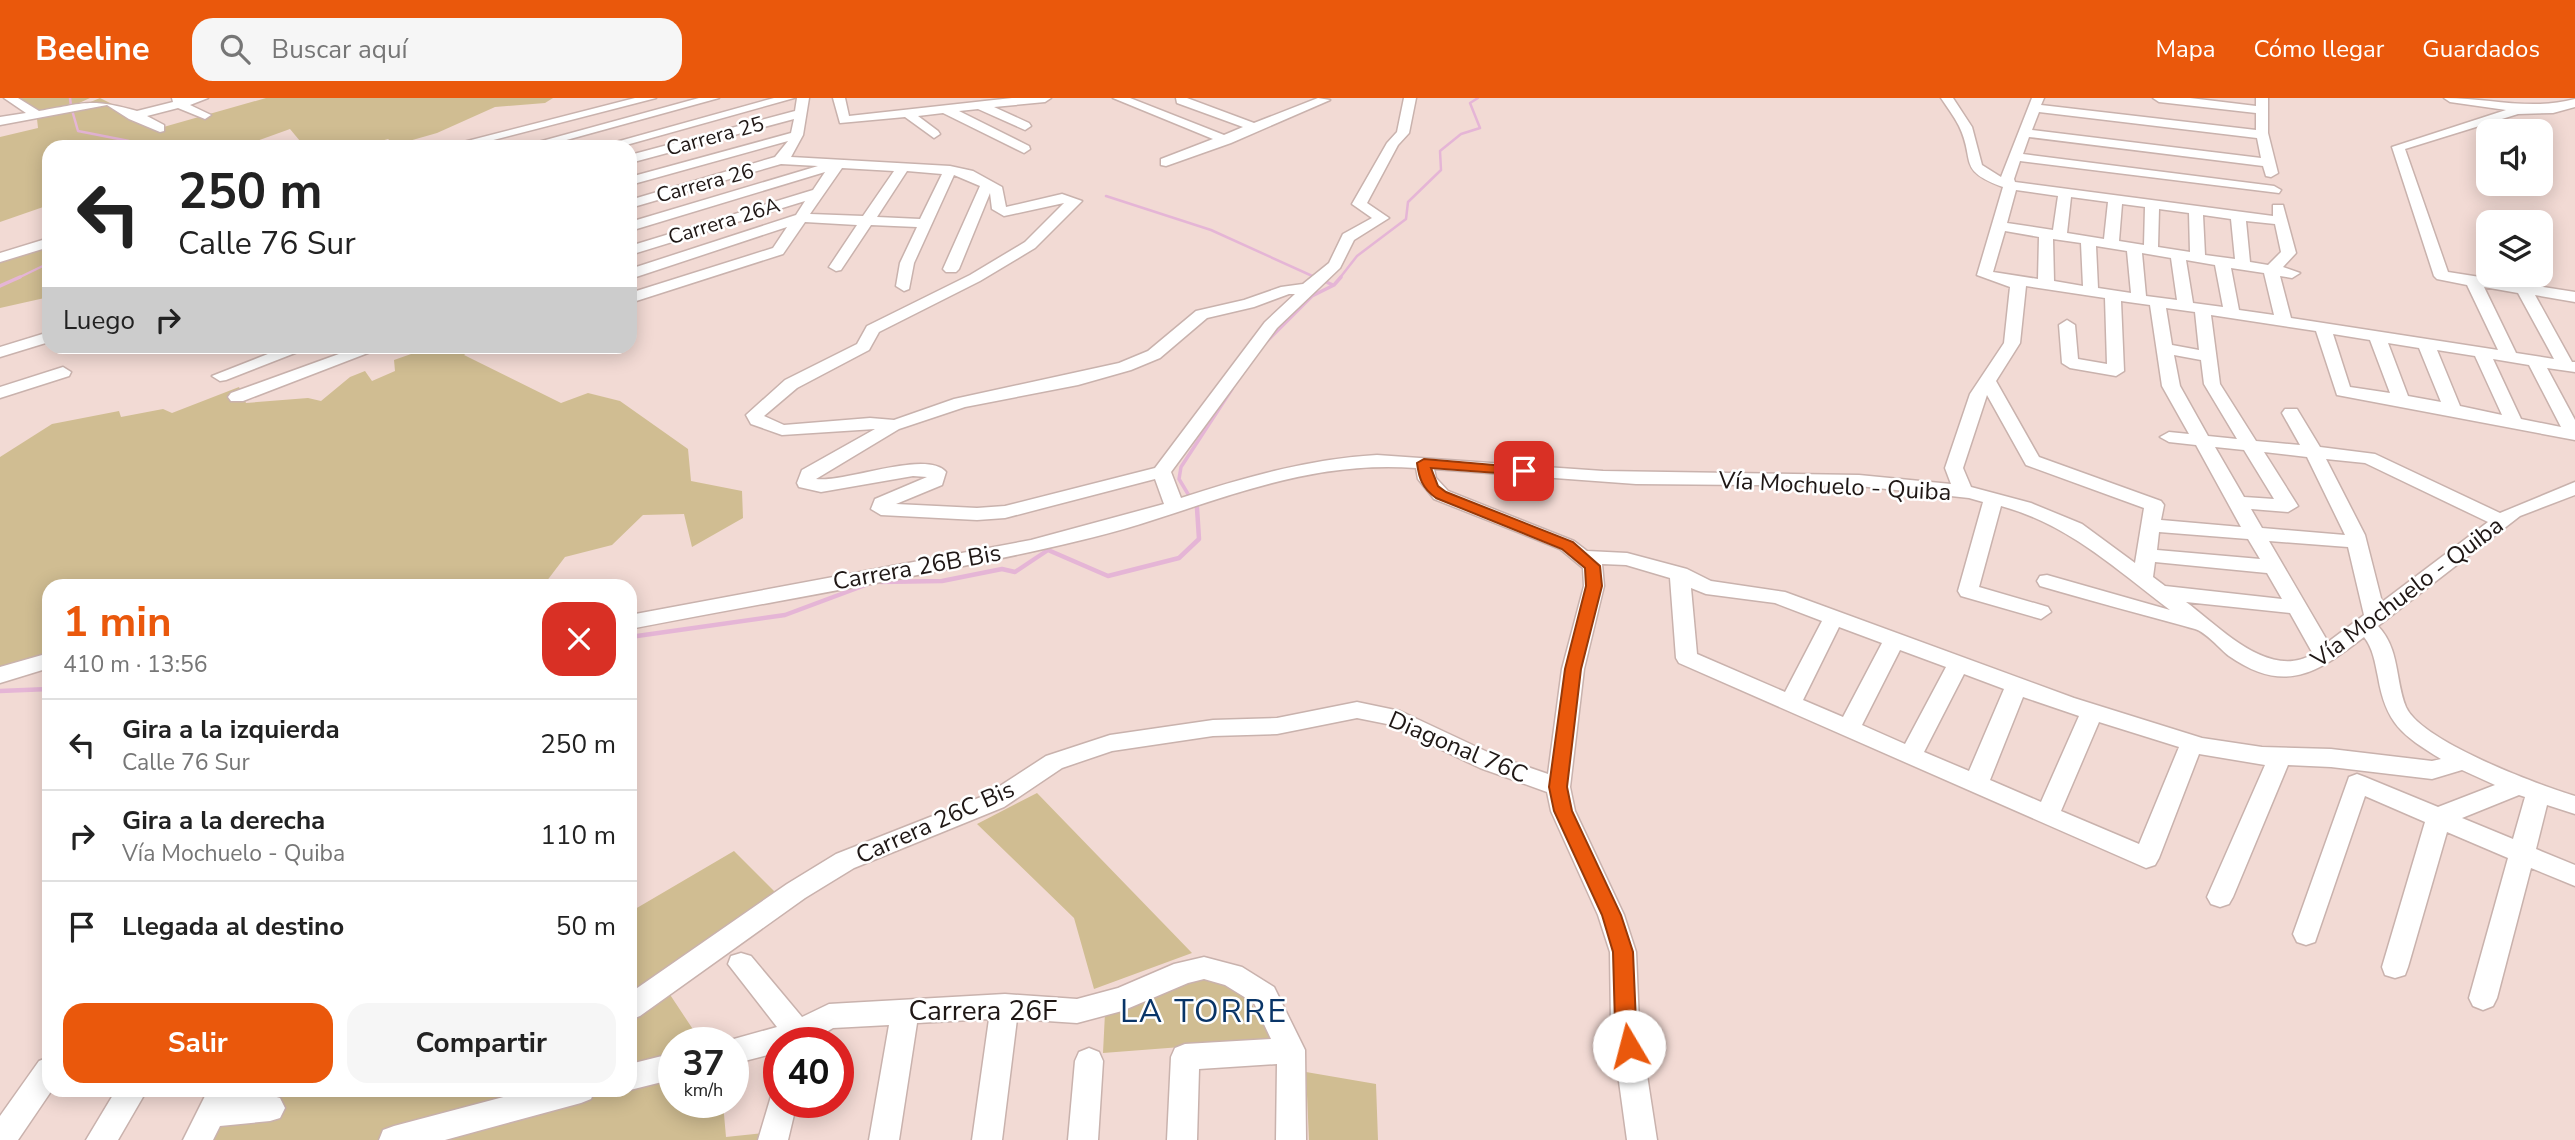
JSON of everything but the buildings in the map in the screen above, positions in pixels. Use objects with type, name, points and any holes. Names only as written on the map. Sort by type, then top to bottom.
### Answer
[{"type":"street","points":[[10,98],[39,116]]},
{"type":"street","points":[[76,106],[96,98]]},
{"type":"street","points":[[133,116],[178,101],[202,98]]},
{"type":"street","points":[[493,140],[650,98]]},
{"type":"street","points":[[553,140],[713,98]]},
{"type":"street","points":[[734,98],[768,121]]},
{"type":"street","points":[[629,140],[788,98]]},
{"type":"street","points":[[780,160],[789,152],[797,135],[803,98]]},
{"type":"street","points":[[917,98],[840,103],[844,120],[1045,98]]},
{"type":"street","points":[[964,98],[1025,126]]},
{"type":"street","points":[[1119,98],[1226,140]]},
{"type":"street","points":[[894,425],[809,474],[806,483],[821,486],[913,470],[937,472],[935,481],[882,503],[881,509],[977,514],[1044,503],[1162,472],[1271,325],[1335,265],[1348,237],[1382,218],[1359,204],[1393,143],[1403,134],[1409,98]]},
{"type":"street","points":[[1947,98],[1966,127],[1976,167],[1990,178],[2278,206]]},
{"type":"street","points":[[2057,98],[2150,110],[2261,116]]},
{"type":"street","points":[[2159,98],[2261,116]]},
{"type":"street","points":[[2450,98],[2472,99],[2530,110]]},
{"type":"street","points":[[1150,112],[1183,99],[1256,128]]},
{"type":"street","points":[[1166,162],[1324,100]]},
{"type":"street","points":[[0,121],[39,116],[109,101],[160,128]]},
{"type":"street","points":[[178,101],[205,115]]},
{"type":"street","points":[[2575,103],[2553,109],[2516,110],[2398,147],[2442,276],[2575,297]]},
{"type":"street","points":[[612,108],[712,180]]},
{"type":"street","points":[[945,109],[1024,149]]},
{"type":"street","points":[[2029,127],[2150,110]]},
{"type":"street","points":[[2150,110],[2165,156]]},
{"type":"street","name":"Carrera 25","points":[[637,157],[801,113]]},
{"type":"street","points":[[907,113],[934,134]]},
{"type":"street","points":[[2029,127],[2158,135],[2261,116]]},
{"type":"street","points":[[2261,116],[2288,253],[2271,270]]},
{"type":"street","points":[[2029,127],[2010,178],[1985,275],[2570,366]]},
{"type":"street","points":[[2029,127],[2165,156],[2270,169]]},
{"type":"street","points":[[2029,127],[2274,190]]},
{"type":"street","points":[[637,179],[797,135]]},
{"type":"street","name":"Carrera 26","points":[[637,202],[780,160],[839,162],[902,170],[950,170],[988,183]]},
{"type":"street","points":[[637,296],[778,251],[839,162]]},
{"type":"street","points":[[637,225],[819,171],[839,162]]},
{"type":"street","points":[[836,267],[902,170]]},
{"type":"street","points":[[904,286],[907,262],[950,170]]},
{"type":"street","points":[[2010,178],[2065,192],[2281,221]]},
{"type":"street","points":[[951,269],[988,183],[997,190],[999,209],[1004,212],[1062,198],[1075,201],[1055,217],[1030,245],[975,278],[873,329],[863,347],[791,384],[755,415],[757,420],[782,430],[894,425],[920,421],[957,404],[1065,383],[1133,364],[1160,352],[1189,322],[1208,312],[1250,303],[1313,283]]},
{"type":"street","points":[[2046,285],[2052,235],[2065,192]]},
{"type":"street","name":"Carrera 26A","points":[[637,249],[818,193]]},
{"type":"street","points":[[650,198],[726,268]]},
{"type":"street","points":[[2111,244],[2115,199]]},
{"type":"street","points":[[2151,250],[2152,204]]},
{"type":"street","points":[[2196,209],[2198,258]]},
{"type":"street","points":[[2238,215],[2242,265]]},
{"type":"street","points":[[637,272],[801,218],[924,223]]},
{"type":"street","points":[[1999,226],[2292,273]]},
{"type":"street","points":[[2088,240],[2091,292]]},
{"type":"street","points":[[0,258],[42,244]]},
{"type":"street","points":[[2134,248],[2148,301],[2165,348],[2171,386],[2325,656]]},
{"type":"street","points":[[2178,255],[2208,357],[2212,384],[2288,506],[2237,502]]},
{"type":"street","points":[[2222,262],[2232,314]]},
{"type":"street","points":[[2271,270],[2284,322]]},
{"type":"street","points":[[1964,493],[1954,468],[1979,394],[2012,343],[2017,321],[2018,286],[2009,279]]},
{"type":"street","points":[[2473,281],[2510,357]]},
{"type":"street","points":[[2524,289],[2570,366]]},
{"type":"street","points":[[2067,325],[2070,363],[2116,371],[2113,295]]},
{"type":"street","points":[[2323,328],[2343,391],[2575,435]]},
{"type":"street","points":[[2377,336],[2401,400]]},
{"type":"street","points":[[0,352],[42,339]]},
{"type":"street","points":[[2426,344],[2454,412]]},
{"type":"street","points":[[2165,348],[2208,357]]},
{"type":"street","points":[[2481,352],[2515,424]]},
{"type":"street","points":[[220,376],[282,354]]},
{"type":"street","points":[[324,354],[331,363]]},
{"type":"street","points":[[237,397],[356,354]]},
{"type":"street","points":[[2535,361],[2575,435]]},
{"type":"street","points":[[0,393],[63,372]]},
{"type":"street","points":[[1988,381],[2032,461],[2154,505],[2146,555],[2150,585],[2297,607]]},
{"type":"street","points":[[2291,413],[2337,494],[2357,542],[2372,624],[2402,723],[2418,735],[2465,760],[2529,790],[2575,805]]},
{"type":"street","points":[[2169,437],[2369,458],[2502,521]]},
{"type":"street","name":"Vía Mochuelo - Quiba","points":[[1186,502],[1256,479],[1347,462],[1424,463],[1637,478],[1903,484],[1964,493],[2045,514],[2075,528],[2239,652],[2265,666],[2286,671],[2302,669],[2372,624],[2502,521],[2529,505],[2575,488]]},
{"type":"street","points":[[1424,463],[1432,489],[1441,495],[1528,527],[1584,556],[1593,566],[1594,586],[1573,669],[1558,787],[1563,811],[1611,915],[1623,952],[1625,1023],[1642,1140]]},
{"type":"street","points":[[1162,472],[1186,502]]},
{"type":"street","points":[[1993,500],[1968,591],[2041,612]]},
{"type":"street","name":"Carrera 26B Bis","points":[[637,621],[1031,546],[1144,517],[1186,502]]},
{"type":"street","points":[[2150,525],[2357,542]]},
{"type":"street","points":[[1024,526],[1031,546]]},
{"type":"street","points":[[2146,555],[2275,567]]},
{"type":"street","points":[[1584,556],[1627,559],[1680,574],[1706,587],[1777,597],[2092,712],[2192,743],[2280,757],[2331,758],[2432,769],[2465,760]]},
{"type":"street","points":[[1680,574],[1687,658],[2146,858],[2192,743]]},
{"type":"street","points":[[2047,581],[2202,626]]},
{"type":"street","points":[[1791,702],[1834,617]]},
{"type":"street","points":[[1849,728],[1895,639]]},
{"type":"street","points":[[0,675],[42,662]]},
{"type":"street","points":[[1911,755],[1959,663]]},
{"type":"street","points":[[1976,784],[2017,685]]},
{"type":"street","name":"Diagonal 76C","points":[[1357,710],[1392,717],[1488,762],[1558,787]]},
{"type":"street","name":"Carrera 26C Bis","points":[[637,1003],[796,891],[845,862],[995,801],[1054,762],[1110,743],[1163,733],[1277,726],[1357,710]]},
{"type":"street","points":[[2047,815],[2092,712]]},
{"type":"street","points":[[2220,897],[2280,757]]},
{"type":"street","points":[[2306,934],[2357,783],[2575,876]]},
{"type":"street","points":[[2440,817],[2529,790]]},
{"type":"street","points":[[2483,998],[2521,853],[2529,790]]},
{"type":"street","points":[[2395,967],[2440,817]]},
{"type":"street","points":[[741,964],[790,1027]]},
{"type":"street","name":"Carrera 26F","points":[[814,1027],[829,1016],[905,1011],[1005,1006],[1077,1011],[1122,999],[1184,972],[1204,968],[1232,975],[1264,995],[1291,1050]]},
{"type":"street","points":[[987,1140],[1005,1006]]},
{"type":"street","points":[[884,1140],[905,1011]]},
{"type":"street","points":[[1182,1140],[1185,1057],[1291,1050],[1291,1140]]},
{"type":"street","points":[[1083,1140],[1089,1061]]},
{"type":"street","points":[[637,1075],[658,1070]]},
{"type":"street","points":[[1,1140],[42,1080]]},
{"type":"street","points":[[101,1140],[129,1097]]},
{"type":"street","points":[[394,1140],[527,1098]]},
{"type":"street","points":[[198,1140],[218,1102],[270,1108]]},
{"type":"street","points":[[773,1140],[778,1118]]},
{"type":"shaded area","points":[[14,98],[90,98],[66,109],[41,114]]},
{"type":"shaded area","points":[[100,98],[160,128],[266,98],[553,98],[545,103],[495,107],[437,133],[412,140],[299,140],[290,129],[259,140],[42,140],[42,207],[0,222],[0,137],[38,128],[37,119],[69,111]]},
{"type":"shaded area","points":[[42,246],[42,299],[0,308],[0,260]]},
{"type":"shaded area","points":[[411,354],[465,354],[561,403],[588,393],[620,401],[688,449],[691,481],[742,491],[743,518],[692,547],[684,514],[643,515],[612,545],[565,557],[548,579],[42,579],[42,659],[0,671],[0,457],[52,424],[119,411],[121,417],[163,409],[172,413],[239,387],[246,403],[308,398],[321,401],[350,377],[365,371],[372,381],[395,371],[394,360]]},
{"type":"shaded area","points":[[1037,793],[1192,953],[1094,989],[1074,918],[977,824]]},
{"type":"shaded area","points":[[734,851],[780,897],[657,975],[691,1027],[658,1027],[658,1118],[724,1118],[726,1137],[764,1133],[762,1140],[203,1140],[219,1104],[263,1097],[637,1097],[637,908]]},
{"type":"shaded area","points":[[1186,977],[1218,982],[1240,992],[1249,1000],[1272,1040],[1103,1053],[1105,1013]]},
{"type":"shaded area","points":[[1306,1072],[1376,1084],[1378,1140],[1309,1140]]},
{"type":"waterway","points":[[70,98],[71,106]]},
{"type":"waterway","points":[[1339,279],[1357,256],[1406,219],[1408,202],[1441,170],[1440,151],[1461,134],[1480,128],[1470,103],[1478,98]]},
{"type":"waterway","points":[[72,110],[78,131],[124,140]]},
{"type":"waterway","points":[[1106,196],[1211,230],[1319,279]]},
{"type":"waterway","points":[[16,279],[42,266]]},
{"type":"waterway","points":[[0,286],[20,277]]},
{"type":"waterway","points":[[1315,277],[1333,285]]},
{"type":"waterway","points":[[1266,342],[1312,296],[1334,285],[1341,277]]},
{"type":"waterway","points":[[1194,504],[1179,479],[1181,467],[1232,389]]},
{"type":"waterway","points":[[880,582],[942,581],[1002,569],[1015,572],[1048,550],[1108,576],[1179,558],[1199,539],[1197,508],[1193,502]]},
{"type":"waterway","points":[[637,636],[785,615],[868,584]]},
{"type":"waterway","points":[[0,691],[42,689]]},
{"type":"district","name":"LA TORRE","points":[[1204,1011]]},
{"type":"route","points":[[1524,471],[1424,463],[1432,489],[1441,495],[1528,527],[1567,545],[1584,556],[1593,566],[1594,586],[1573,669],[1558,787],[1563,811],[1582,847],[1611,915],[1623,952],[1625,1023],[1629,1046]]}]
